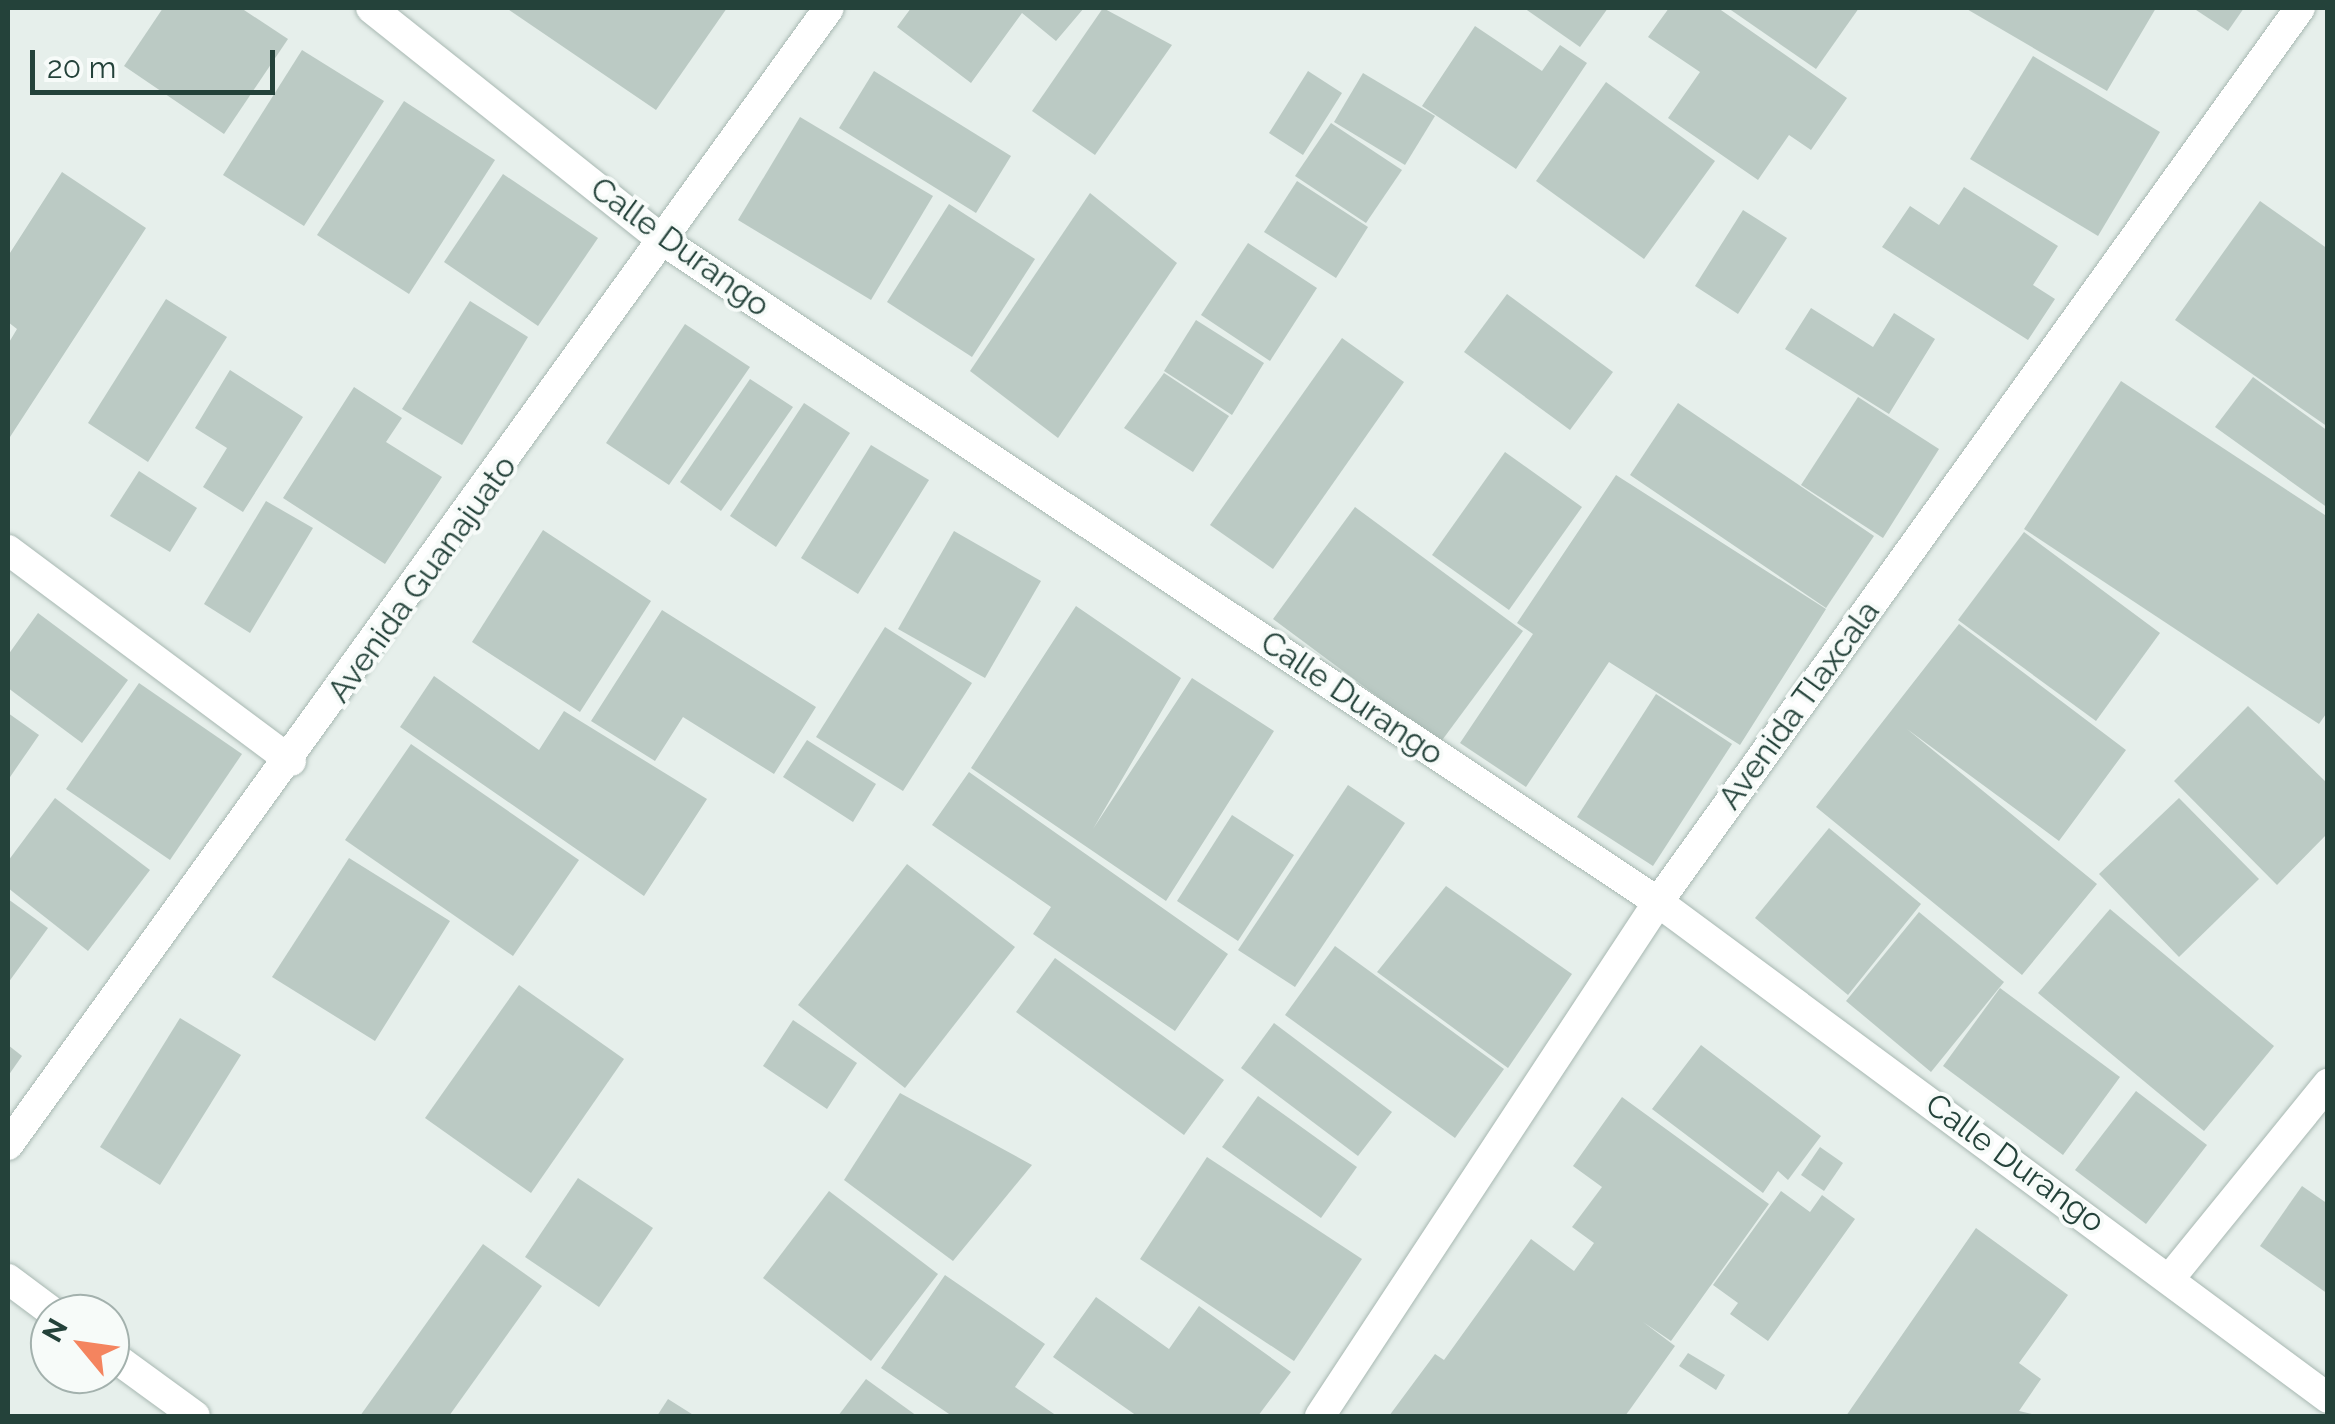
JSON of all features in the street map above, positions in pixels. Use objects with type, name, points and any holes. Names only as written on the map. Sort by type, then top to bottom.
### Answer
[{"type":"street","name":"Calle Durango","points":[[371,8],[666,242],[1658,902],[2171,1277],[2328,1398]]},
{"type":"street","name":"Avenida Guanajuato","points":[[8,1145],[666,242],[829,8]]},
{"type":"street","name":"Avenida Tlaxcala","points":[[1320,1416],[1658,902],[2300,8]]},
{"type":"street","points":[[8,550],[291,761]]},
{"type":"street","points":[[2171,1277],[2328,1084]]},
{"type":"street","points":[[8,1279],[30,1295]]},
{"type":"street","points":[[130,1369],[195,1416]]},
{"type":"building","points":[[163,8],[241,8],[288,39],[224,134],[124,66]]},
{"type":"building","points":[[506,8],[727,8],[656,110]]},
{"type":"building","points":[[911,8],[1084,8],[1056,41],[1022,13],[971,83],[897,27]]},
{"type":"building","points":[[1103,8],[1172,45],[1095,155],[1032,111]]},
{"type":"building","points":[[1524,8],[1608,8],[1580,47]]},
{"type":"building","points":[[1669,8],[1718,8],[1847,98],[1811,150],[1789,135],[1758,180],[1668,118],[1700,72],[1648,37]]},
{"type":"building","points":[[1728,8],[1859,8],[1816,69]]},
{"type":"building","points":[[1965,8],[2156,8],[2107,91]]},
{"type":"building","points":[[2193,8],[2244,8],[2228,31]]},
{"type":"building","points":[[1475,26],[1542,71],[1560,45],[1587,63],[1516,169],[1422,106]]},
{"type":"building","points":[[302,50],[384,101],[304,226],[223,175]]},
{"type":"building","points":[[2033,56],[2160,132],[2098,236],[1970,159]]},
{"type":"building","points":[[874,71],[1011,156],[976,213],[839,128]]},
{"type":"building","points":[[1308,71],[1342,93],[1303,155],[1269,133]]},
{"type":"building","points":[[1363,73],[1435,116],[1405,165],[1334,122]]},
{"type":"building","points":[[1606,82],[1715,161],[1644,259],[1536,181]]},
{"type":"building","points":[[404,101],[495,160],[409,294],[317,235]]},
{"type":"building","points":[[800,117],[933,196],[871,300],[738,220]]},
{"type":"building","points":[[1331,123],[1402,170],[1366,223],[1295,176]]},
{"type":"building","points":[[62,172],[146,228],[10,437],[8,344],[17,329],[8,322],[8,256]]},
{"type":"building","points":[[503,174],[598,238],[538,326],[444,262]]},
{"type":"building","points":[[1297,181],[1368,227],[1336,278],[1264,232]]},
{"type":"building","points":[[1964,187],[2058,246],[2033,285],[2055,299],[2028,340],[1882,247],[1910,206],[1939,225]]},
{"type":"building","points":[[1090,193],[1177,263],[1058,438],[970,371]]},
{"type":"building","points":[[2260,201],[2328,249],[2328,427],[2175,320]]},
{"type":"building","points":[[949,204],[1035,259],[972,357],[887,302]]},
{"type":"building","points":[[1743,210],[1787,238],[1738,314],[1695,286]]},
{"type":"building","points":[[1248,243],[1317,288],[1270,361],[1201,315]]},
{"type":"building","points":[[1507,294],[1613,372],[1570,430],[1464,352]]},
{"type":"building","points":[[166,299],[227,337],[148,462],[88,423]]},
{"type":"building","points":[[470,301],[528,337],[462,445],[402,409]]},
{"type":"building","points":[[1811,308],[1873,347],[1894,313],[1935,339],[1889,414],[1785,349]]},
{"type":"building","points":[[1196,320],[1264,363],[1232,415],[1164,371]]},
{"type":"building","points":[[685,324],[750,367],[669,485],[606,443]]},
{"type":"building","points":[[1342,338],[1404,382],[1273,569],[1210,525]]},
{"type":"building","points":[[230,370],[303,417],[243,512],[203,487],[227,448],[195,428]]},
{"type":"building","points":[[1164,373],[1229,416],[1193,472],[1124,428]]},
{"type":"building","points":[[2253,377],[2328,431],[2328,508],[2215,427]]},
{"type":"building","points":[[750,379],[793,407],[721,511],[680,482]]},
{"type":"building","points":[[2121,381],[2328,517],[2328,711],[2319,724],[2024,529]]},
{"type":"building","points":[[354,387],[402,418],[386,442],[442,477],[385,564],[283,498]]},
{"type":"building","points":[[1858,397],[1939,449],[1883,538],[1801,485]]},
{"type":"building","points":[[804,403],[850,433],[776,547],[730,516]]},
{"type":"building","points":[[1678,403],[1874,536],[1826,608],[1630,475]]},
{"type":"building","points":[[871,445],[929,480],[858,594],[801,558]]},
{"type":"building","points":[[1505,452],[1582,507],[1509,610],[1432,555]]},
{"type":"building","points":[[139,471],[197,508],[170,552],[110,516]]},
{"type":"building","points":[[1616,475],[1826,609],[1740,745],[1609,662],[1526,787],[1460,743],[1533,634],[1517,623]]},
{"type":"building","points":[[266,501],[313,528],[250,633],[204,604]]},
{"type":"building","points":[[1355,507],[1523,631],[1440,743],[1273,619]]},
{"type":"building","points":[[543,530],[651,601],[580,712],[472,642]]},
{"type":"building","points":[[954,531],[1041,581],[985,678],[898,629]]},
{"type":"building","points":[[2024,532],[2160,633],[2096,721],[1958,620]]},
{"type":"building","points":[[1076,606],[1181,678],[1093,829],[1192,678],[1274,731],[1166,901],[971,768]]},
{"type":"building","points":[[662,610],[816,707],[774,774],[683,717],[655,761],[591,721]]},
{"type":"building","points":[[38,613],[128,680],[82,743],[8,688],[8,655]]},
{"type":"building","points":[[1959,624],[2126,750],[2059,841],[1907,729],[2097,884],[2022,975],[1816,807]]},
{"type":"building","points":[[885,627],[972,683],[903,791],[816,737]]},
{"type":"building","points":[[434,676],[539,750],[564,711],[707,799],[644,896],[400,727]]},
{"type":"building","points":[[139,683],[242,754],[170,860],[66,789]]},
{"type":"building","points":[[1656,694],[1732,744],[1653,866],[1577,817]]},
{"type":"building","points":[[2248,706],[2328,784],[2328,833],[2277,885],[2174,781]]},
{"type":"building","points":[[8,713],[39,735],[8,780]]},
{"type":"building","points":[[807,740],[876,784],[853,822],[783,777]]},
{"type":"building","points":[[411,744],[579,860],[513,956],[345,840]]},
{"type":"building","points":[[969,772],[1228,954],[1175,1031],[1033,934],[1051,907],[932,825]]},
{"type":"building","points":[[1348,785],[1405,823],[1295,987],[1238,950]]},
{"type":"building","points":[[55,798],[150,870],[88,951],[8,888],[8,861]]},
{"type":"building","points":[[2179,798],[2259,879],[2179,957],[2099,874]]},
{"type":"building","points":[[1232,815],[1294,855],[1238,941],[1177,901]]},
{"type":"building","points":[[1829,828],[1921,904],[1848,995],[1755,918]]},
{"type":"building","points":[[349,858],[450,921],[375,1041],[272,977]]},
{"type":"building","points":[[907,864],[1015,947],[905,1088],[798,1005]]},
{"type":"building","points":[[1446,886],[1572,974],[1508,1068],[1377,972]]},
{"type":"building","points":[[8,899],[48,928],[8,983]]},
{"type":"building","points":[[2110,909],[2274,1046],[2204,1131],[2038,993]]},
{"type":"building","points":[[1919,912],[2004,982],[1931,1072],[1846,1001]]},
{"type":"building","points":[[1335,946],[1504,1069],[1455,1138],[1285,1015]]},
{"type":"building","points":[[1055,958],[1224,1080],[1184,1135],[1016,1012]]},
{"type":"building","points":[[519,985],[624,1059],[531,1193],[425,1118]]},
{"type":"building","points":[[2000,988],[2120,1077],[2063,1155],[1943,1066]]},
{"type":"building","points":[[180,1018],[241,1055],[160,1185],[100,1147]]},
{"type":"building","points":[[793,1020],[857,1063],[827,1109],[763,1066]]},
{"type":"building","points":[[1274,1023],[1392,1112],[1358,1156],[1241,1068]]},
{"type":"building","points":[[8,1045],[22,1056],[8,1076]]},
{"type":"building","points":[[1701,1045],[1821,1136],[1788,1180],[1778,1171],[1763,1193],[1652,1109]]},
{"type":"building","points":[[2136,1091],[2207,1145],[2146,1224],[2075,1170]]},
{"type":"building","points":[[900,1093],[1032,1165],[953,1261],[844,1180]]},
{"type":"building","points":[[1258,1096],[1357,1167],[1321,1218],[1222,1147]]},
{"type":"building","points":[[1622,1097],[1769,1204],[1671,1341],[1643,1322],[1675,1346],[1631,1408],[1625,1416],[1389,1416],[1435,1354],[1444,1360],[1531,1239],[1574,1271],[1594,1243],[1572,1227],[1602,1187],[1573,1166]]},
{"type":"building","points":[[1820,1147],[1843,1163],[1824,1191],[1801,1175]]},
{"type":"building","points":[[1207,1157],[1362,1259],[1294,1361],[1140,1259]]},
{"type":"building","points":[[578,1178],[653,1228],[599,1307],[525,1257]]},
{"type":"building","points":[[2302,1186],[2328,1204],[2328,1294],[2260,1246]]},
{"type":"building","points":[[829,1191],[938,1274],[871,1361],[763,1278]]},
{"type":"building","points":[[1781,1191],[1810,1212],[1822,1195],[1855,1219],[1768,1341],[1730,1314],[1738,1303],[1713,1285]]},
{"type":"building","points":[[1976,1228],[2068,1295],[2019,1363],[2041,1379],[2019,1411],[2041,1416],[1846,1416]]},
{"type":"building","points":[[483,1244],[542,1286],[449,1416],[360,1416]]},
{"type":"building","points":[[945,1275],[1045,1344],[1015,1387],[1057,1416],[952,1416],[881,1368]]},
{"type":"building","points":[[1096,1297],[1169,1349],[1199,1306],[1291,1372],[1258,1416],[1137,1416],[1053,1357]]},
{"type":"building","points":[[1688,1353],[1725,1375],[1716,1390],[1679,1366]]},
{"type":"building","points":[[866,1379],[917,1416],[838,1416]]},
{"type":"building","points":[[668,1399],[695,1416],[657,1416]]}]
